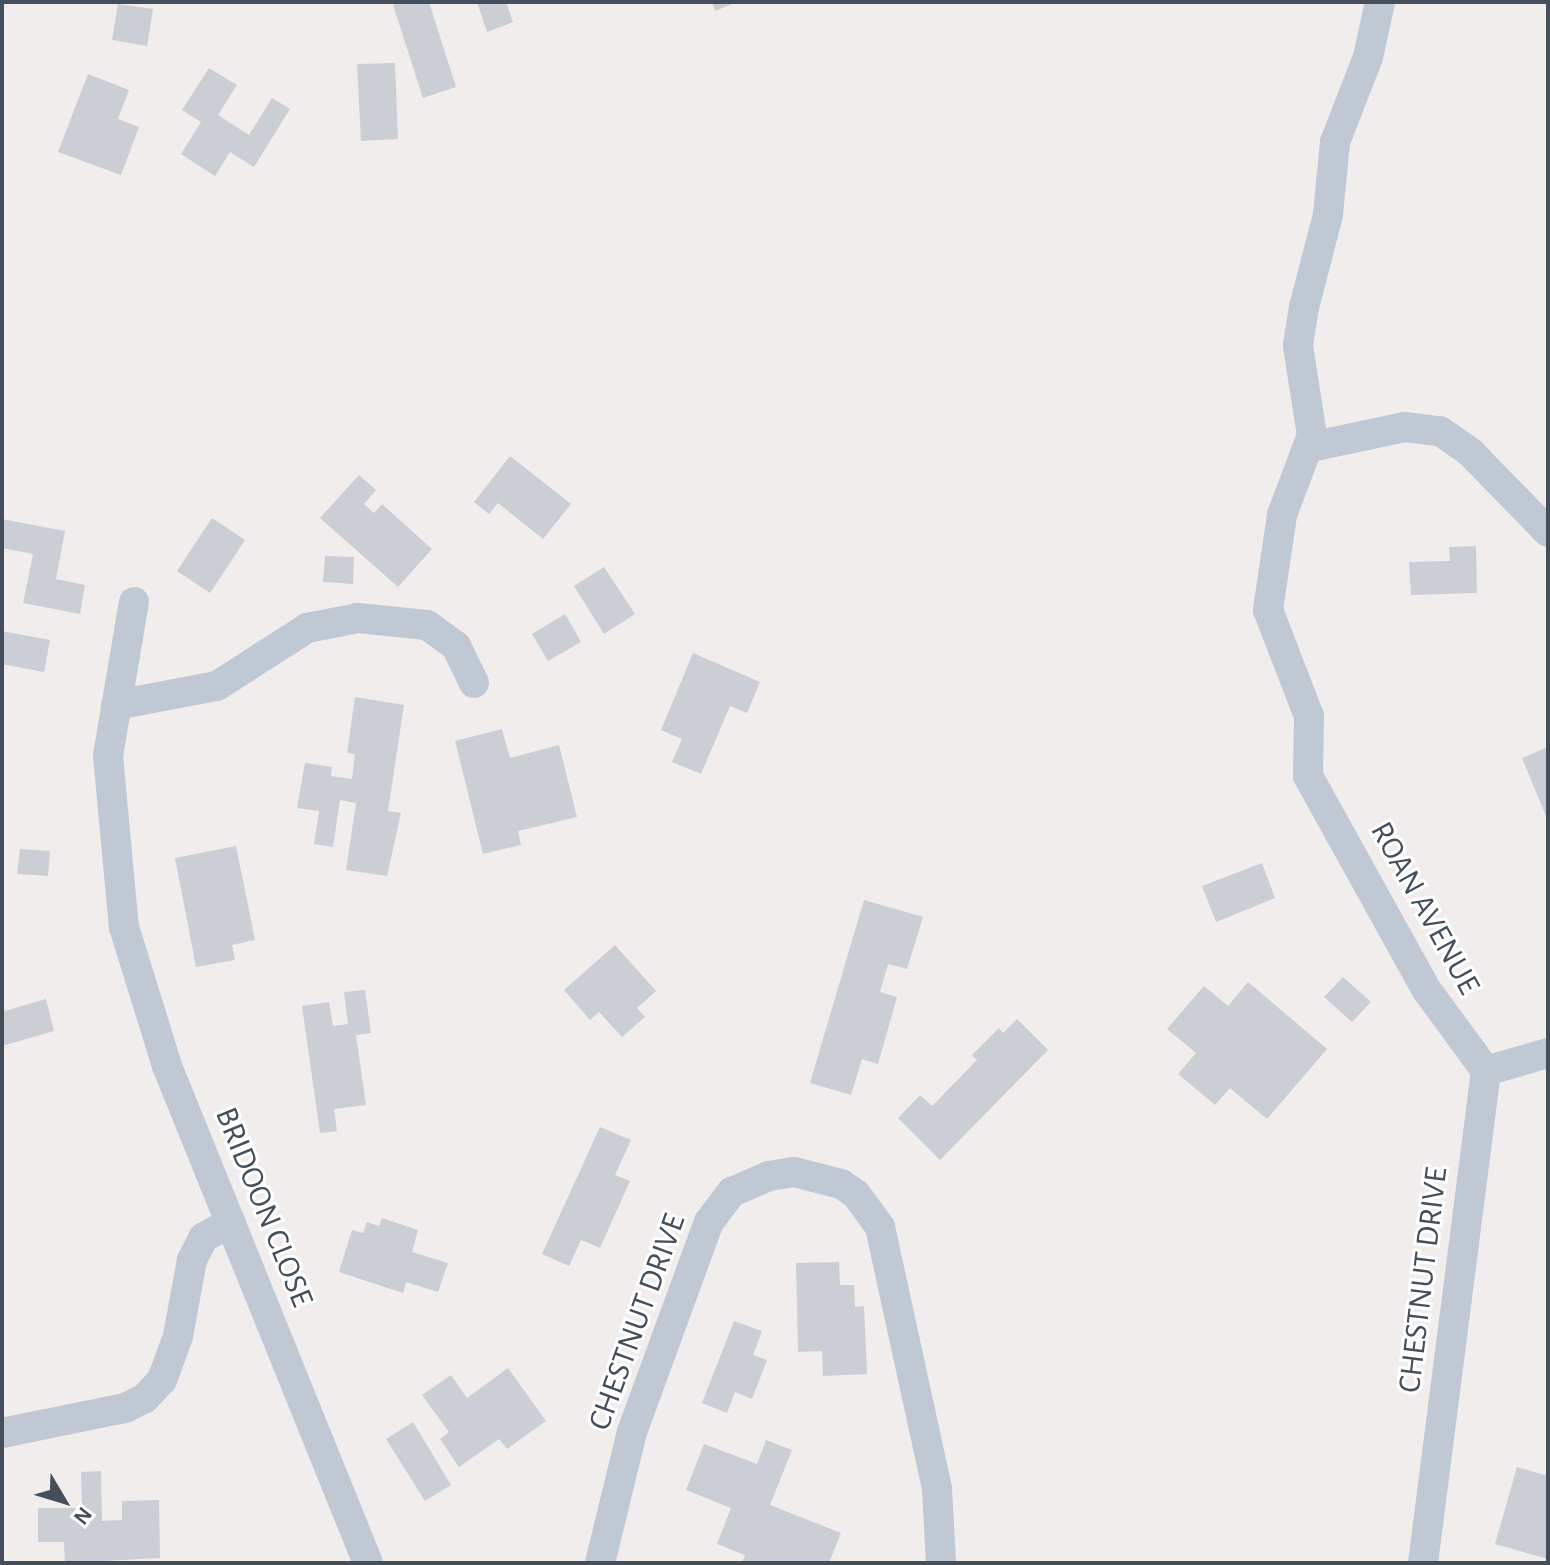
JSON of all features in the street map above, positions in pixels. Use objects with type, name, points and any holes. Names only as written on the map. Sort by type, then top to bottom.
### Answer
[{"type":"street","points":[[1380,2],[1368,57],[1335,142],[1328,215],[1304,307],[1298,346],[1311,424],[1310,447],[1405,427],[1440,431],[1471,453],[1548,532]]},
{"type":"street","name":"ROAN AVENUE","points":[[1310,447],[1282,515],[1267,595],[1268,610],[1309,716],[1308,776],[1426,989],[1486,1071]]},
{"type":"street","name":"BRIDOON CLOSE","points":[[134,602],[107,776],[124,927],[167,1066],[368,1563]]},
{"type":"street","points":[[116,705],[217,686],[307,628],[358,618],[427,625],[456,646],[474,683]]},
{"type":"street","points":[[1486,1071],[1548,1053]]},
{"type":"street","name":"CHESTNUT DRIVE","points":[[1423,1563],[1486,1071]]},
{"type":"street","name":"CHESTNUT DRIVE","points":[[600,1563],[632,1432],[709,1222],[732,1192],[769,1176],[794,1172],[841,1184],[856,1194],[880,1227],[937,1489],[941,1563]]},
{"type":"street","points":[[2,1433],[125,1408],[145,1398],[162,1380],[178,1336],[192,1260],[203,1238],[231,1222]]},
{"type":"building","points":[[429,2],[456,87],[423,98],[393,5]]},
{"type":"building","points":[[477,2],[506,2],[513,22],[487,32]]},
{"type":"building","points":[[712,2],[737,2],[715,11]]},
{"type":"building","points":[[118,4],[153,9],[147,46],[112,40]]},
{"type":"building","points":[[395,63],[398,139],[361,141],[357,64]]},
{"type":"building","points":[[209,68],[237,85],[218,115],[249,135],[272,98],[290,109],[254,167],[230,152],[215,176],[181,154],[201,122],[182,110]]},
{"type":"building","points":[[88,74],[129,90],[118,119],[139,127],[121,175],[58,152]]},
{"type":"building","points":[[510,456],[571,504],[543,539],[498,503],[489,514],[474,502]]},
{"type":"building","points":[[359,475],[376,490],[364,504],[374,513],[382,504],[432,549],[398,587],[320,518]]},
{"type":"building","points":[[212,518],[245,540],[210,593],[177,571]]},
{"type":"building","points":[[2,519],[65,531],[56,579],[85,585],[80,614],[23,603],[33,554],[2,548]]},
{"type":"building","points":[[1476,546],[1477,593],[1411,595],[1409,562],[1450,561],[1449,547]]},
{"type":"building","points":[[325,556],[354,557],[353,584],[323,582]]},
{"type":"building","points":[[604,567],[635,614],[604,634],[574,586]]},
{"type":"building","points":[[565,614],[581,642],[548,661],[532,634]]},
{"type":"building","points":[[2,631],[50,640],[44,672],[2,664]]},
{"type":"building","points":[[693,653],[760,682],[747,713],[730,706],[701,774],[672,762],[682,739],[661,730]]},
{"type":"building","points":[[355,697],[404,705],[388,811],[401,813],[387,876],[346,870],[356,803],[340,800],[333,847],[314,844],[319,811],[297,808],[305,763],[332,767],[331,776],[352,779],[355,754],[347,753]]},
{"type":"building","points":[[502,729],[510,758],[559,745],[577,817],[518,831],[521,845],[483,854],[455,741]]},
{"type":"building","points":[[1548,747],[1548,821],[1522,758]]},
{"type":"building","points":[[236,846],[255,940],[232,945],[235,960],[196,967],[175,858]]},
{"type":"building","points":[[20,849],[50,851],[48,876],[17,874]]},
{"type":"building","points":[[1262,863],[1275,898],[1216,922],[1202,886]]},
{"type":"building","points":[[864,900],[923,917],[907,969],[888,964],[880,992],[897,997],[878,1064],[862,1059],[851,1095],[810,1083]]},
{"type":"building","points":[[615,945],[656,991],[637,1008],[645,1017],[622,1037],[599,1012],[590,1020],[564,990]]},
{"type":"building","points":[[1343,977],[1371,1002],[1352,1022],[1324,997]]},
{"type":"building","points":[[1248,982],[1327,1049],[1267,1119],[1230,1088],[1215,1105],[1178,1074],[1196,1053],[1167,1029],[1204,986],[1228,1006]]},
{"type":"building","points":[[365,990],[371,1033],[356,1035],[366,1105],[334,1109],[337,1131],[320,1133],[302,1006],[329,1002],[333,1026],[348,1024],[344,992]]},
{"type":"building","points":[[46,999],[54,1031],[2,1046],[2,1004],[5,1011]]},
{"type":"building","points":[[1017,1019],[1048,1050],[940,1160],[898,1118],[920,1095],[932,1106],[977,1060],[972,1055],[999,1028],[1003,1033]]},
{"type":"building","points":[[600,1127],[631,1140],[615,1175],[630,1181],[600,1248],[581,1240],[569,1266],[542,1254]]},
{"type":"building","points":[[382,1218],[418,1230],[412,1252],[448,1263],[438,1292],[406,1282],[403,1293],[339,1272],[352,1230],[363,1233],[367,1222],[379,1226]]},
{"type":"building","points":[[839,1262],[840,1285],[854,1285],[855,1307],[864,1306],[867,1374],[823,1376],[822,1351],[798,1352],[796,1263]]},
{"type":"building","points":[[734,1321],[762,1331],[753,1355],[767,1360],[752,1399],[735,1392],[727,1413],[702,1403]]},
{"type":"building","points":[[508,1368],[546,1421],[507,1449],[499,1439],[459,1467],[440,1439],[449,1432],[422,1395],[451,1375],[467,1398]]},
{"type":"building","points":[[413,1422],[451,1485],[425,1501],[386,1439]]},
{"type":"building","points":[[766,1440],[792,1450],[770,1505],[841,1533],[829,1563],[742,1563],[745,1555],[717,1544],[731,1508],[686,1490],[704,1444],[757,1464]]},
{"type":"building","points":[[1517,1467],[1548,1476],[1548,1559],[1495,1544]]},
{"type":"building","points":[[101,1471],[102,1521],[122,1520],[122,1501],[159,1500],[160,1558],[65,1563],[64,1542],[38,1542],[38,1508],[82,1508],[81,1472]]}]
